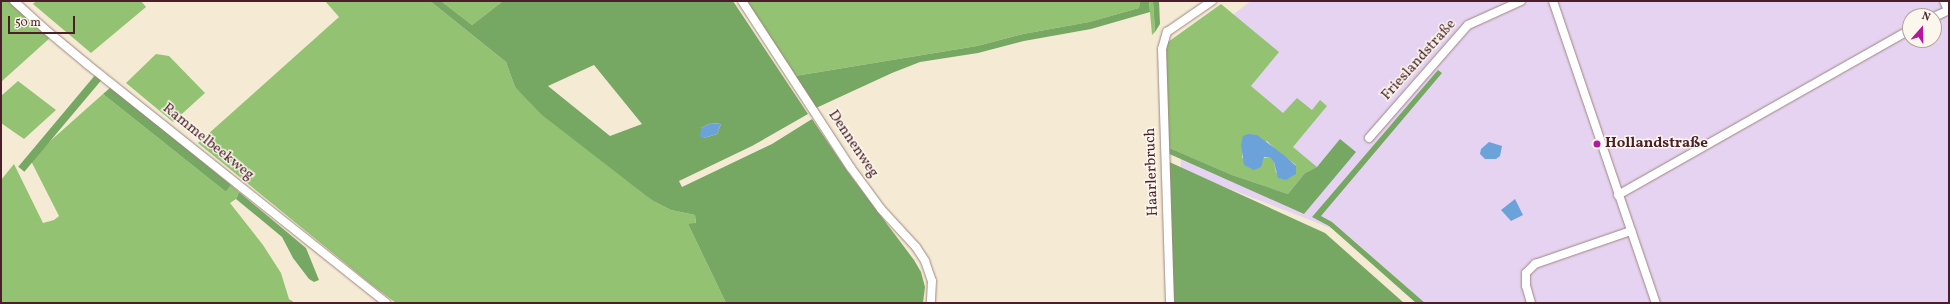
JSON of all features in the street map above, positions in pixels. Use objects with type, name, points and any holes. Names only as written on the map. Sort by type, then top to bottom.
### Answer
[{"type":"street","name":"Rammelbeekweg","points":[[14,1],[81,59],[386,303]]},
{"type":"street","name":"Dennenweg","points":[[742,1],[851,168],[881,209],[916,246],[925,261],[932,281],[931,303]]},
{"type":"street","name":"Haarlerbruch","points":[[1170,303],[1162,49],[1164,40],[1171,29],[1212,1]]},
{"type":"street","name":"Frieslandstraße","points":[[1369,138],[1468,25],[1521,1]]},
{"type":"street","points":[[1553,1],[1618,196],[1656,303]]},
{"type":"street","points":[[1944,1],[1949,10]]},
{"type":"street","points":[[1618,196],[1902,35]]},
{"type":"street","points":[[1531,303],[1526,286],[1526,273],[1535,264],[1631,231]]},
{"type":"shaded area","points":[[1251,1],[1949,1],[1949,303],[1425,303],[1346,234],[1181,170],[1177,57]]},
{"type":"green space","points":[[1,1],[11,1],[51,37],[1,82]]},
{"type":"green space","points":[[36,1],[141,1],[146,7],[91,53],[33,4]]},
{"type":"green space","points":[[325,1],[430,1],[506,62],[515,87],[653,201],[671,210],[695,215],[696,224],[688,224],[726,303],[396,303],[372,285],[198,143],[339,17]]},
{"type":"green space","points":[[430,1],[441,1],[472,25],[503,1],[733,1],[808,114],[752,146],[679,181],[682,187],[772,144],[812,119],[848,172],[914,260],[921,272],[925,287],[923,303],[726,303],[688,224],[696,223],[695,215],[671,210],[653,201],[542,115],[515,87],[506,62]],"holes":[[[594,65],[642,124],[610,136],[548,86]],[[711,123],[721,124],[717,134],[704,138],[701,128]]]},
{"type":"green space","points":[[441,1],[503,1],[472,25]]},
{"type":"green space","points":[[746,1],[1140,2],[1139,8],[1089,22],[1023,34],[977,46],[795,76]]},
{"type":"green space","points":[[1140,1],[1149,1],[1150,12],[1091,29],[1024,41],[978,53],[920,62],[892,73],[816,108],[795,76],[977,46],[1023,34],[1089,22],[1139,8]]},
{"type":"green space","points":[[1149,1],[1153,1],[1155,32],[1152,35]]},
{"type":"green space","points":[[1153,1],[1159,1],[1160,24],[1155,32]]},
{"type":"green space","points":[[1221,4],[1279,52],[1251,86],[1283,113],[1297,98],[1312,110],[1320,100],[1327,106],[1293,147],[1317,167],[1305,173],[1288,194],[1232,175],[1165,146],[1161,47]],"holes":[[[1267,141],[1296,165],[1276,173],[1272,158],[1242,158],[1242,153]]]},
{"type":"green space","points":[[156,54],[169,56],[205,93],[173,122],[126,83]]},
{"type":"green space","points":[[1438,70],[1442,73],[1321,216],[1332,222],[1425,303],[1416,303],[1329,226],[1312,217]]},
{"type":"green space","points":[[96,74],[102,79],[24,172],[18,167]]},
{"type":"green space","points":[[18,81],[56,110],[24,139],[1,123],[1,96]]},
{"type":"green space","points":[[111,87],[231,185],[226,192],[103,94]]},
{"type":"green space","points":[[103,94],[226,192],[231,185],[239,192],[236,199],[230,203],[263,245],[281,273],[289,299],[295,303],[1,303],[1,180],[14,164],[43,223],[54,220],[59,216],[30,159]]},
{"type":"green space","points":[[1340,139],[1356,152],[1304,214],[1165,152],[1165,146],[1232,175],[1288,194],[1305,173],[1317,167]]},
{"type":"green space","points":[[1165,160],[1325,233],[1404,303],[1172,303]]},
{"type":"green space","points":[[239,192],[306,248],[319,280],[314,282],[309,279],[293,258],[282,237],[236,199]]},
{"type":"water","points":[[711,123],[721,124],[717,134],[704,138],[700,137],[701,128]]},
{"type":"water","points":[[1248,134],[1257,135],[1285,156],[1296,166],[1296,174],[1286,180],[1278,178],[1274,162],[1271,158],[1264,157],[1261,167],[1254,170],[1244,165],[1241,145],[1243,136]]},
{"type":"water","points":[[1489,142],[1502,146],[1500,156],[1496,159],[1485,159],[1480,154],[1481,149]]},
{"type":"water","points":[[1515,199],[1523,215],[1511,221],[1501,210]]},
{"type":"place","name":"Hollandstraße","points":[[1597,144]]}]
